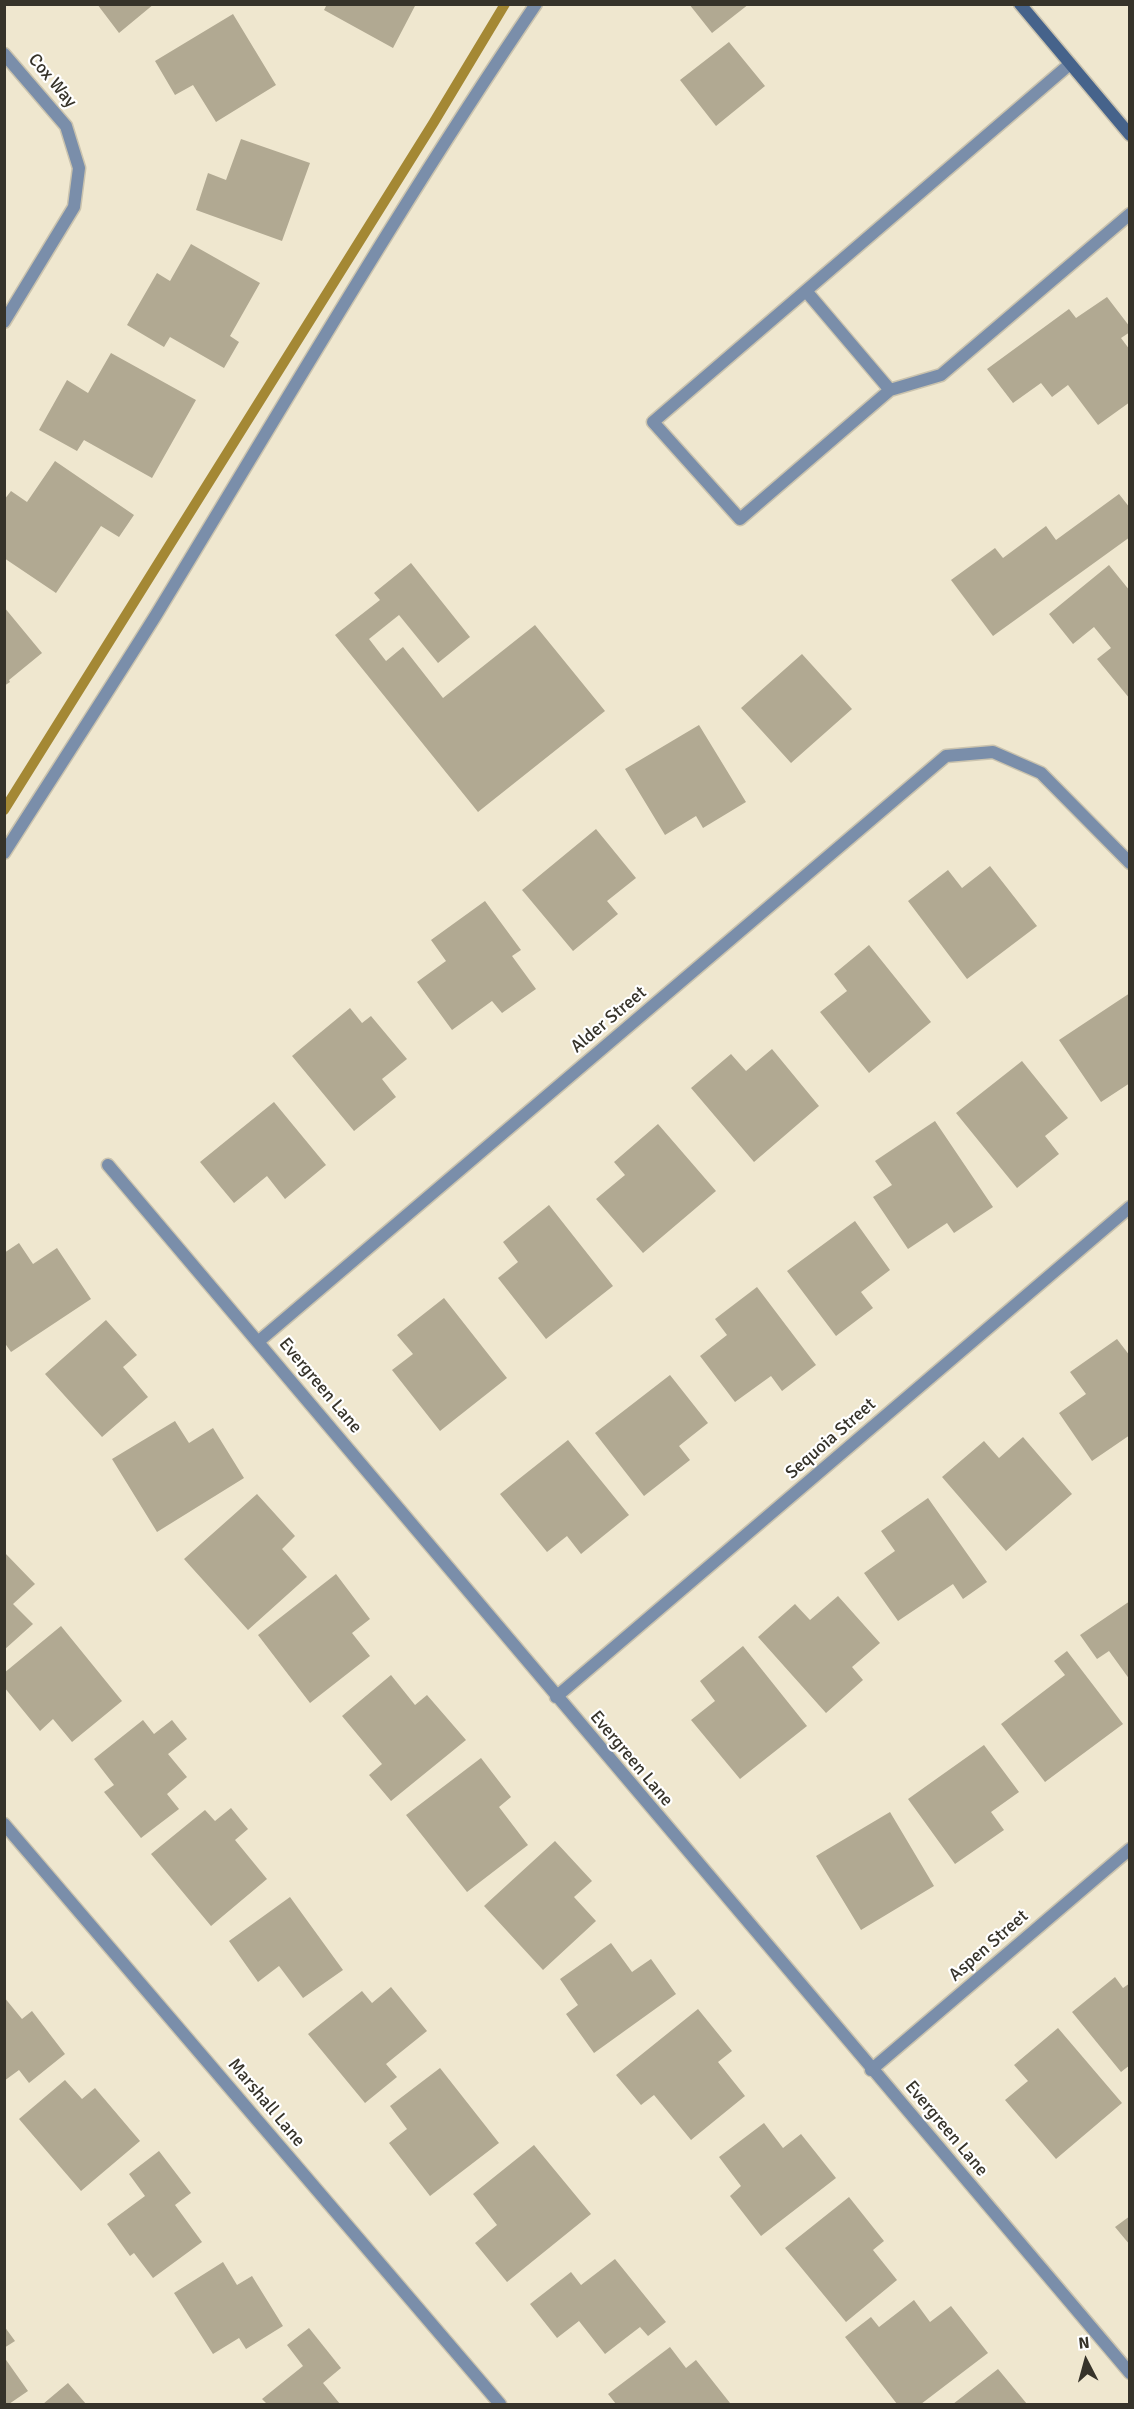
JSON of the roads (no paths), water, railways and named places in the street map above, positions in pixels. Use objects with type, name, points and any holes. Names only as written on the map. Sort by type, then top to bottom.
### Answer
[{"type":"main road","points":[[1020,4],[1130,135]]},
{"type":"street","points":[[4,853],[155,616],[302,371],[464,110],[536,4]]},
{"type":"street","name":"Cox Way","points":[[4,54],[66,126],[79,168],[74,207],[4,322]]},
{"type":"street","points":[[1070,64],[653,422],[740,519],[890,390],[941,375],[1130,214]]},
{"type":"street","points":[[806,291],[890,390]]},
{"type":"street","name":"Alder Street","points":[[259,1341],[946,756],[993,752],[1041,772],[1130,863]]},
{"type":"street","name":"Evergreen Lane","points":[[108,1165],[259,1341],[871,2070],[1130,2373]]},
{"type":"street","name":"Sequoia Street","points":[[556,1697],[1130,1208]]},
{"type":"street","name":"Marshall Lane","points":[[4,1824],[500,2404]]},
{"type":"street","name":"Aspen Street","points":[[871,2070],[1130,1849]]},
{"type":"waterway","points":[[4,810],[434,122],[505,4]]}]
